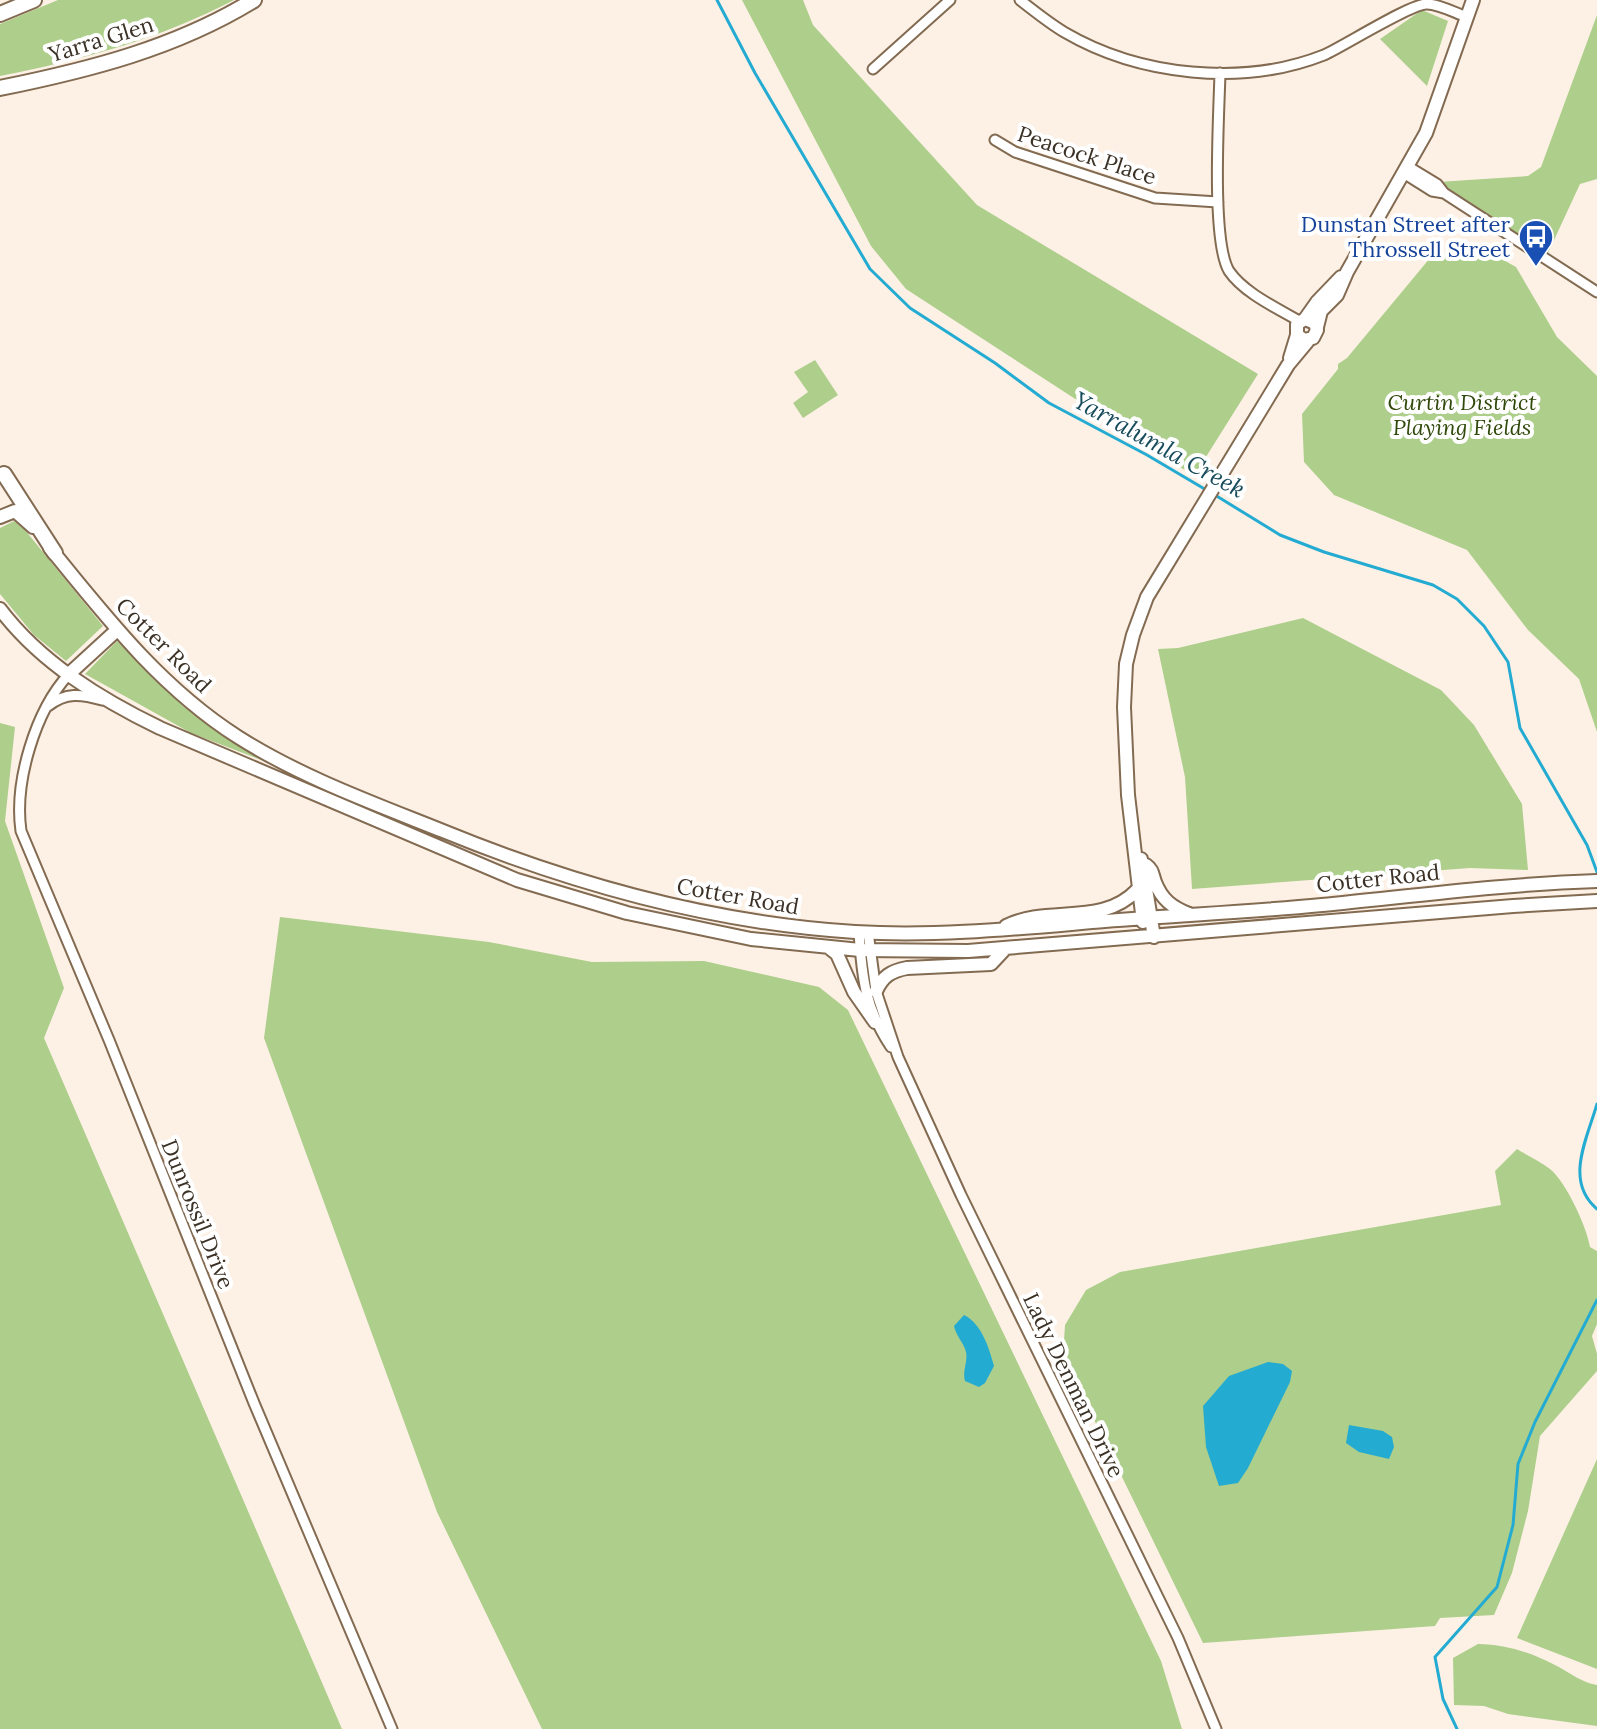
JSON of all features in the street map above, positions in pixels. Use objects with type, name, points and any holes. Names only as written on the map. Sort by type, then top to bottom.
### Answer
[{"type":"highway","points":[[0,14],[34,0]]},
{"type":"highway","name":"Yarra Glen","points":[[0,88],[81,71],[163,45],[203,28],[254,0]]},
{"type":"highway","points":[[2,470],[14,495],[6,514]]},
{"type":"highway","points":[[2,470],[55,553]]},
{"type":"main road","points":[[1302,329],[1316,336],[1321,311],[1337,295],[1347,272],[1407,170],[1426,133],[1473,0]]},
{"type":"main road","points":[[1147,918],[1137,890],[1126,750],[1126,664],[1133,635],[1147,597],[1288,365],[1302,329],[1326,291],[1347,272]]},
{"type":"main road","name":"Cotter Road","points":[[6,514],[27,520],[117,630],[170,684],[236,735],[278,761],[498,854],[567,877],[685,909],[762,923],[864,932],[931,933],[1318,905],[1522,883],[1597,881]]},
{"type":"main road","name":"Cotter Road","points":[[2,613],[69,674],[123,710],[415,839],[547,890],[670,924],[751,939],[864,950],[1005,949],[1597,901]]},
{"type":"main road","points":[[69,674],[117,630]]},
{"type":"main road","points":[[1136,849],[1143,863],[1149,937]]},
{"type":"main road","points":[[1143,863],[1151,868],[1162,897],[1169,904],[1193,915]]},
{"type":"main road","points":[[1000,930],[1021,918],[1110,909],[1129,899],[1137,890]]},
{"type":"main road","points":[[828,947],[837,954],[854,992],[875,1022]]},
{"type":"main road","points":[[876,991],[880,980],[894,971],[991,964],[1005,949]]},
{"type":"street","points":[[873,69],[950,0]]},
{"type":"street","points":[[1020,0],[1065,33],[1106,52],[1184,71],[1220,73],[1248,73],[1322,56],[1413,6],[1428,3],[1467,17]]},
{"type":"street","points":[[1220,73],[1218,202],[1221,250],[1230,271],[1247,288],[1302,329]]},
{"type":"street","name":"Peacock Place","points":[[995,140],[1015,152],[1145,195],[1218,202]]},
{"type":"street","points":[[1407,170],[1432,191],[1444,193],[1597,292]]},
{"type":"street","name":"Dunrossil Drive","points":[[69,674],[47,708],[29,750],[21,782],[19,820],[25,845],[109,1040],[254,1403],[392,1729]]},
{"type":"street","points":[[47,708],[61,698],[79,694],[123,710]]},
{"type":"street","name":"Lady Denman Drive","points":[[864,932],[862,981],[875,1022],[898,1057]]},
{"type":"street","name":"Lady Denman Drive","points":[[864,950],[898,1057],[961,1195],[1178,1638],[1216,1729]]},
{"type":"green space","points":[[58,0],[234,0],[178,26],[120,47],[0,76],[0,24]]},
{"type":"green space","points":[[742,0],[803,0],[813,25],[977,205],[1258,374],[1194,476],[906,289],[871,246]]},
{"type":"green space","points":[[1422,10],[1448,21],[1427,86],[1380,39]]},
{"type":"green space","points":[[1597,15],[1597,179],[1580,184],[1548,253],[1438,182],[1528,176],[1541,167]]},
{"type":"green space","name":"Curtin District Playing Fields","points":[[1480,247],[1516,267],[1557,337],[1597,376],[1597,732],[1579,679],[1528,630],[1467,550],[1334,495],[1304,462],[1302,414],[1338,369],[1338,364],[1347,358],[1430,258]]},
{"type":"green space","points":[[815,360],[838,395],[803,418],[793,403],[808,392],[794,372]]},
{"type":"green space","points":[[14,521],[25,530],[103,626],[66,661],[34,635],[0,594],[0,528]]},
{"type":"green space","points":[[1303,618],[1441,690],[1474,725],[1522,804],[1528,870],[1470,868],[1192,889],[1185,777],[1158,649],[1178,648]]},
{"type":"green space","points":[[117,641],[184,707],[285,769],[191,733],[85,674]]},
{"type":"green space","points":[[0,723],[15,727],[5,821],[64,988],[44,1038],[342,1729],[0,1729]]},
{"type":"green space","points":[[280,917],[489,942],[592,962],[704,961],[819,987],[848,1010],[1161,1661],[1182,1729],[542,1729],[437,1512],[264,1038]]},
{"type":"green space","points":[[1517,1149],[1556,1175],[1575,1205],[1590,1247],[1597,1251],[1597,1324],[1592,1336],[1597,1354],[1597,1371],[1540,1436],[1528,1511],[1512,1573],[1494,1615],[1440,1618],[1435,1626],[1203,1643],[1063,1356],[1065,1325],[1086,1290],[1120,1272],[1501,1205],[1495,1171]]},
{"type":"green space","points":[[1597,1459],[1597,1669],[1517,1638]]},
{"type":"green space","points":[[1478,1644],[1528,1653],[1597,1685],[1597,1726],[1508,1714],[1484,1706],[1454,1705],[1453,1658]]},
{"type":"water","points":[[964,1315],[980,1330],[994,1366],[985,1383],[979,1387],[965,1381],[966,1352],[954,1326]]},
{"type":"water","points":[[1268,1362],[1283,1364],[1292,1371],[1290,1382],[1238,1483],[1219,1486],[1206,1447],[1203,1406],[1229,1376]]},
{"type":"water","points":[[1349,1425],[1383,1431],[1392,1437],[1394,1447],[1389,1459],[1359,1452],[1346,1443]]},
{"type":"waterway","name":"Yarralumla Creek","points":[[717,0],[755,73],[870,269],[910,308],[995,363],[1049,403],[1208,491]]},
{"type":"waterway","name":"Yarralumla Creek","points":[[1215,495],[1280,535],[1324,552],[1433,585],[1457,599],[1484,626],[1508,662],[1520,728],[1587,845],[1597,872]]},
{"type":"waterway","name":"Yarralumla Creek","points":[[1597,1104],[1584,1145],[1580,1173],[1587,1198],[1597,1209]]},
{"type":"waterway","name":"Yarralumla Creek","points":[[1457,1729],[1443,1699],[1435,1657],[1497,1587],[1513,1525],[1518,1464],[1535,1422],[1597,1300]]},
{"type":"place","name":"Dunstan Street after Throssell Street","points":[[1536,268]]}]
